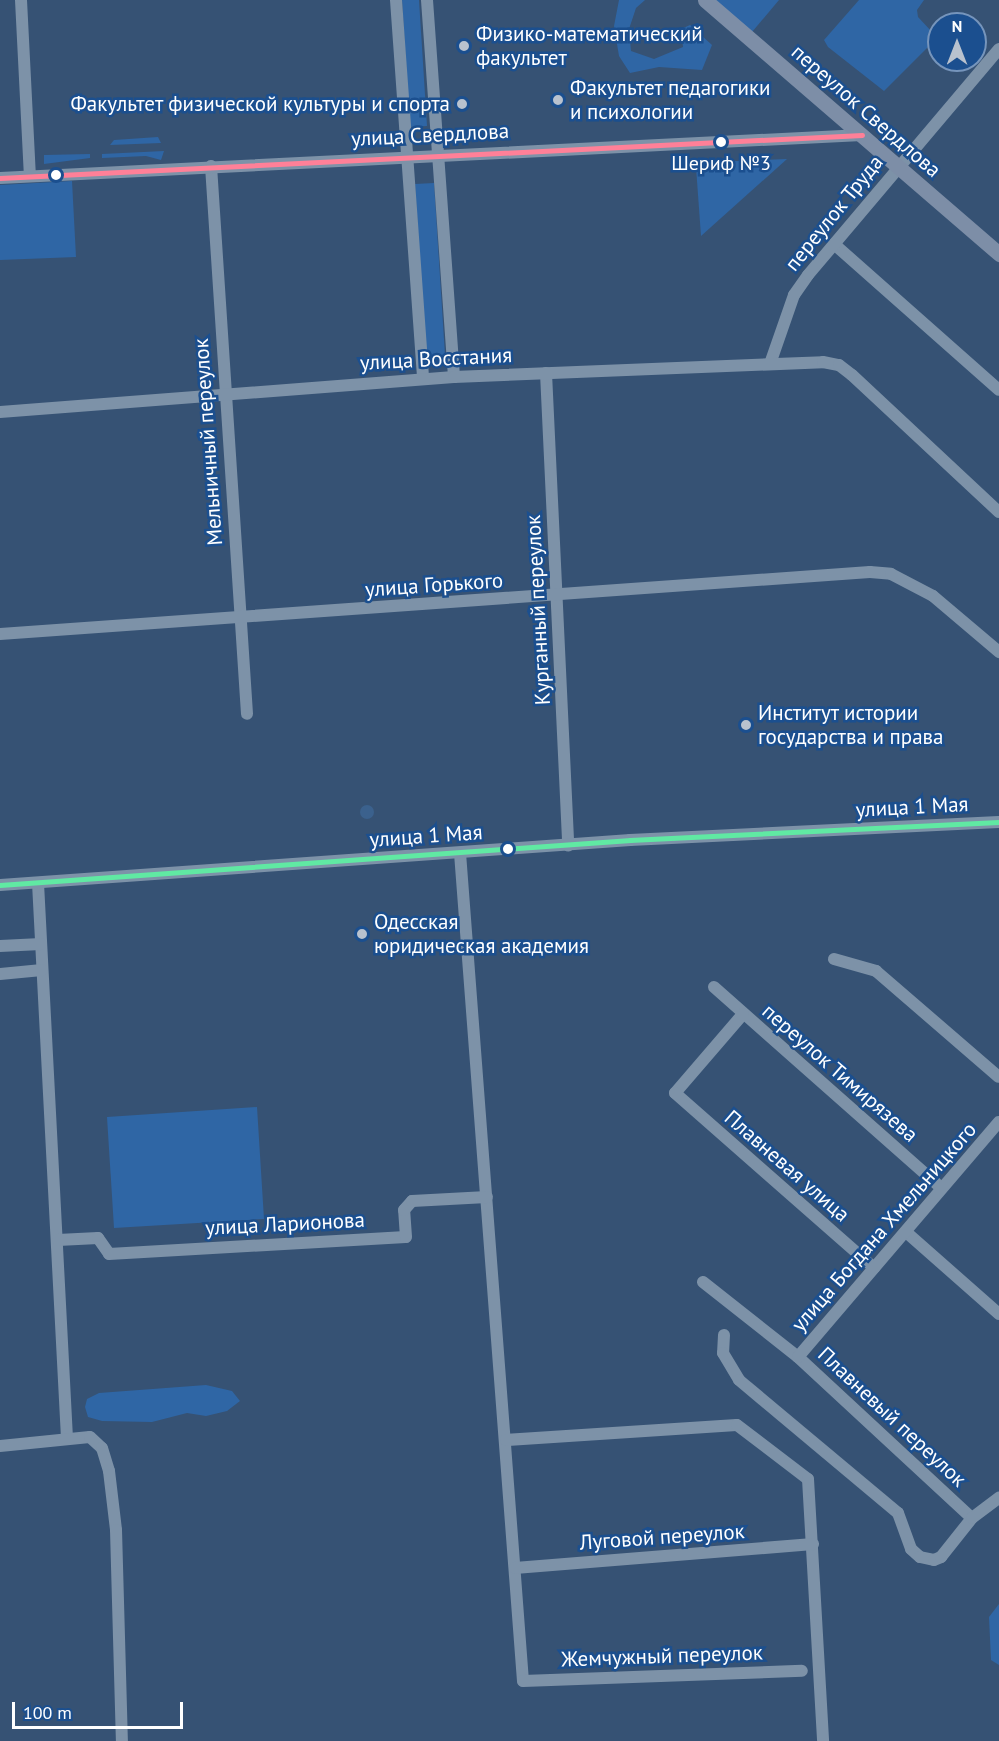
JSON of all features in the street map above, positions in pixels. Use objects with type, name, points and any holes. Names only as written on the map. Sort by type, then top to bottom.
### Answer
[{"type":"main road","name":"переулок Свердлова","points":[[705,0],[999,254]]},
{"type":"street","points":[[21,0],[30,176]]},
{"type":"street","points":[[396,0],[423,379]]},
{"type":"street","points":[[428,0],[454,377]]},
{"type":"street","name":"переулок Труда","points":[[771,361],[794,295],[897,166],[999,49]]},
{"type":"street","name":"улица Свердлова","points":[[0,178],[438,154],[862,135]]},
{"type":"street","name":"Мельничный переулок","points":[[211,166],[223,392],[247,714]]},
{"type":"street","points":[[834,244],[999,390]]},
{"type":"street","name":"улица Восстания","points":[[0,412],[223,392],[454,377],[771,361],[839,365],[999,512]]},
{"type":"street","name":"Курганный переулок","points":[[546,373],[568,845]]},
{"type":"street","name":"улица Горького","points":[[0,634],[240,619],[870,572],[891,574],[933,596],[999,652]]},
{"type":"street","name":"улица 1 Мая","points":[[0,885],[568,845],[999,822]]},
{"type":"street","points":[[460,853],[515,1568]]},
{"type":"street","points":[[38,883],[67,1438]]},
{"type":"street","points":[[0,946],[41,944]]},
{"type":"street","points":[[834,959],[876,971],[999,1077]]},
{"type":"street","points":[[0,974],[42,970]]},
{"type":"street","name":"переулок Тимирязева","points":[[714,987],[940,1187]]},
{"type":"street","name":"Плавневая улица","points":[[743,1014],[675,1093],[874,1268]]},
{"type":"street","name":"улица Богдана Хмельницкого","points":[[798,1357],[906,1232],[940,1187],[999,1122]]},
{"type":"street","name":"улица Ларионова","points":[[58,1240],[98,1238],[108,1254],[406,1237],[404,1210],[412,1201],[487,1197]]},
{"type":"street","points":[[906,1232],[999,1314]]},
{"type":"street","name":"Плавневый переулок","points":[[703,1282],[798,1357],[972,1518]]},
{"type":"street","points":[[724,1335],[723,1353],[738,1380],[898,1513],[910,1549],[920,1557],[934,1560],[948,1552],[972,1518],[999,1498]]},
{"type":"street","points":[[506,1440],[737,1425],[808,1479],[823,1741]]},
{"type":"street","points":[[0,1446],[90,1437],[102,1448],[109,1471],[116,1530],[122,1741]]},
{"type":"street","name":"Луговой переулок","points":[[515,1568],[813,1544]]},
{"type":"street","name":"Жемчужный переулок","points":[[515,1568],[523,1681],[802,1671]]},
{"type":"shaded area","points":[[402,0],[419,0],[427,126],[410,127]]},
{"type":"shaded area","points":[[619,0],[645,0],[636,8],[629,29],[631,51],[654,59],[683,47],[681,29],[690,25],[712,45],[702,70],[659,67],[630,73],[619,56],[614,26]]},
{"type":"shaded area","points":[[715,0],[779,0],[752,32]]},
{"type":"shaded area","points":[[859,0],[924,0],[917,10],[918,17],[927,27],[927,48],[884,91],[828,47],[824,40]]},
{"type":"shaded area","points":[[158,137],[161,143],[110,145],[114,140]]},
{"type":"shaded area","points":[[164,151],[161,160],[146,156],[102,158],[102,154]]},
{"type":"shaded area","points":[[90,154],[90,158],[44,164],[44,155]]},
{"type":"shaded area","points":[[787,159],[701,236],[696,167],[711,162]]},
{"type":"shaded area","points":[[72,181],[76,257],[0,260],[0,185]]},
{"type":"shaded area","points":[[434,183],[445,355],[426,356],[415,184]]},
{"type":"shaded area","points":[[364,805],[370,805],[374,812],[370,819],[364,819],[360,815],[360,809]]},
{"type":"shaded area","points":[[257,1107],[264,1219],[114,1228],[107,1117]]},
{"type":"shaded area","points":[[206,1385],[232,1391],[240,1401],[227,1411],[206,1416],[187,1413],[152,1422],[102,1421],[88,1417],[85,1407],[87,1399],[99,1393]]},
{"type":"shaded area","points":[[999,1604],[999,1665],[991,1660],[989,1617]]},
{"type":"transit line","points":[[0,178],[862,135]]},
{"type":"transit line","points":[[0,885],[630,840],[999,822]]},
{"type":"place","name":"Физико-математический факультет","points":[[464,46]]},
{"type":"place","name":"Факультет педагогики и психологии","points":[[558,100]]},
{"type":"place","name":"Факультет физической культуры и спорта","points":[[462,104]]},
{"type":"place","name":"Шериф №3","points":[[721,142]]},
{"type":"place","name":"Институт истории государства и права","points":[[746,725]]},
{"type":"place","name":"Одесская юридическая академия","points":[[362,934]]}]
